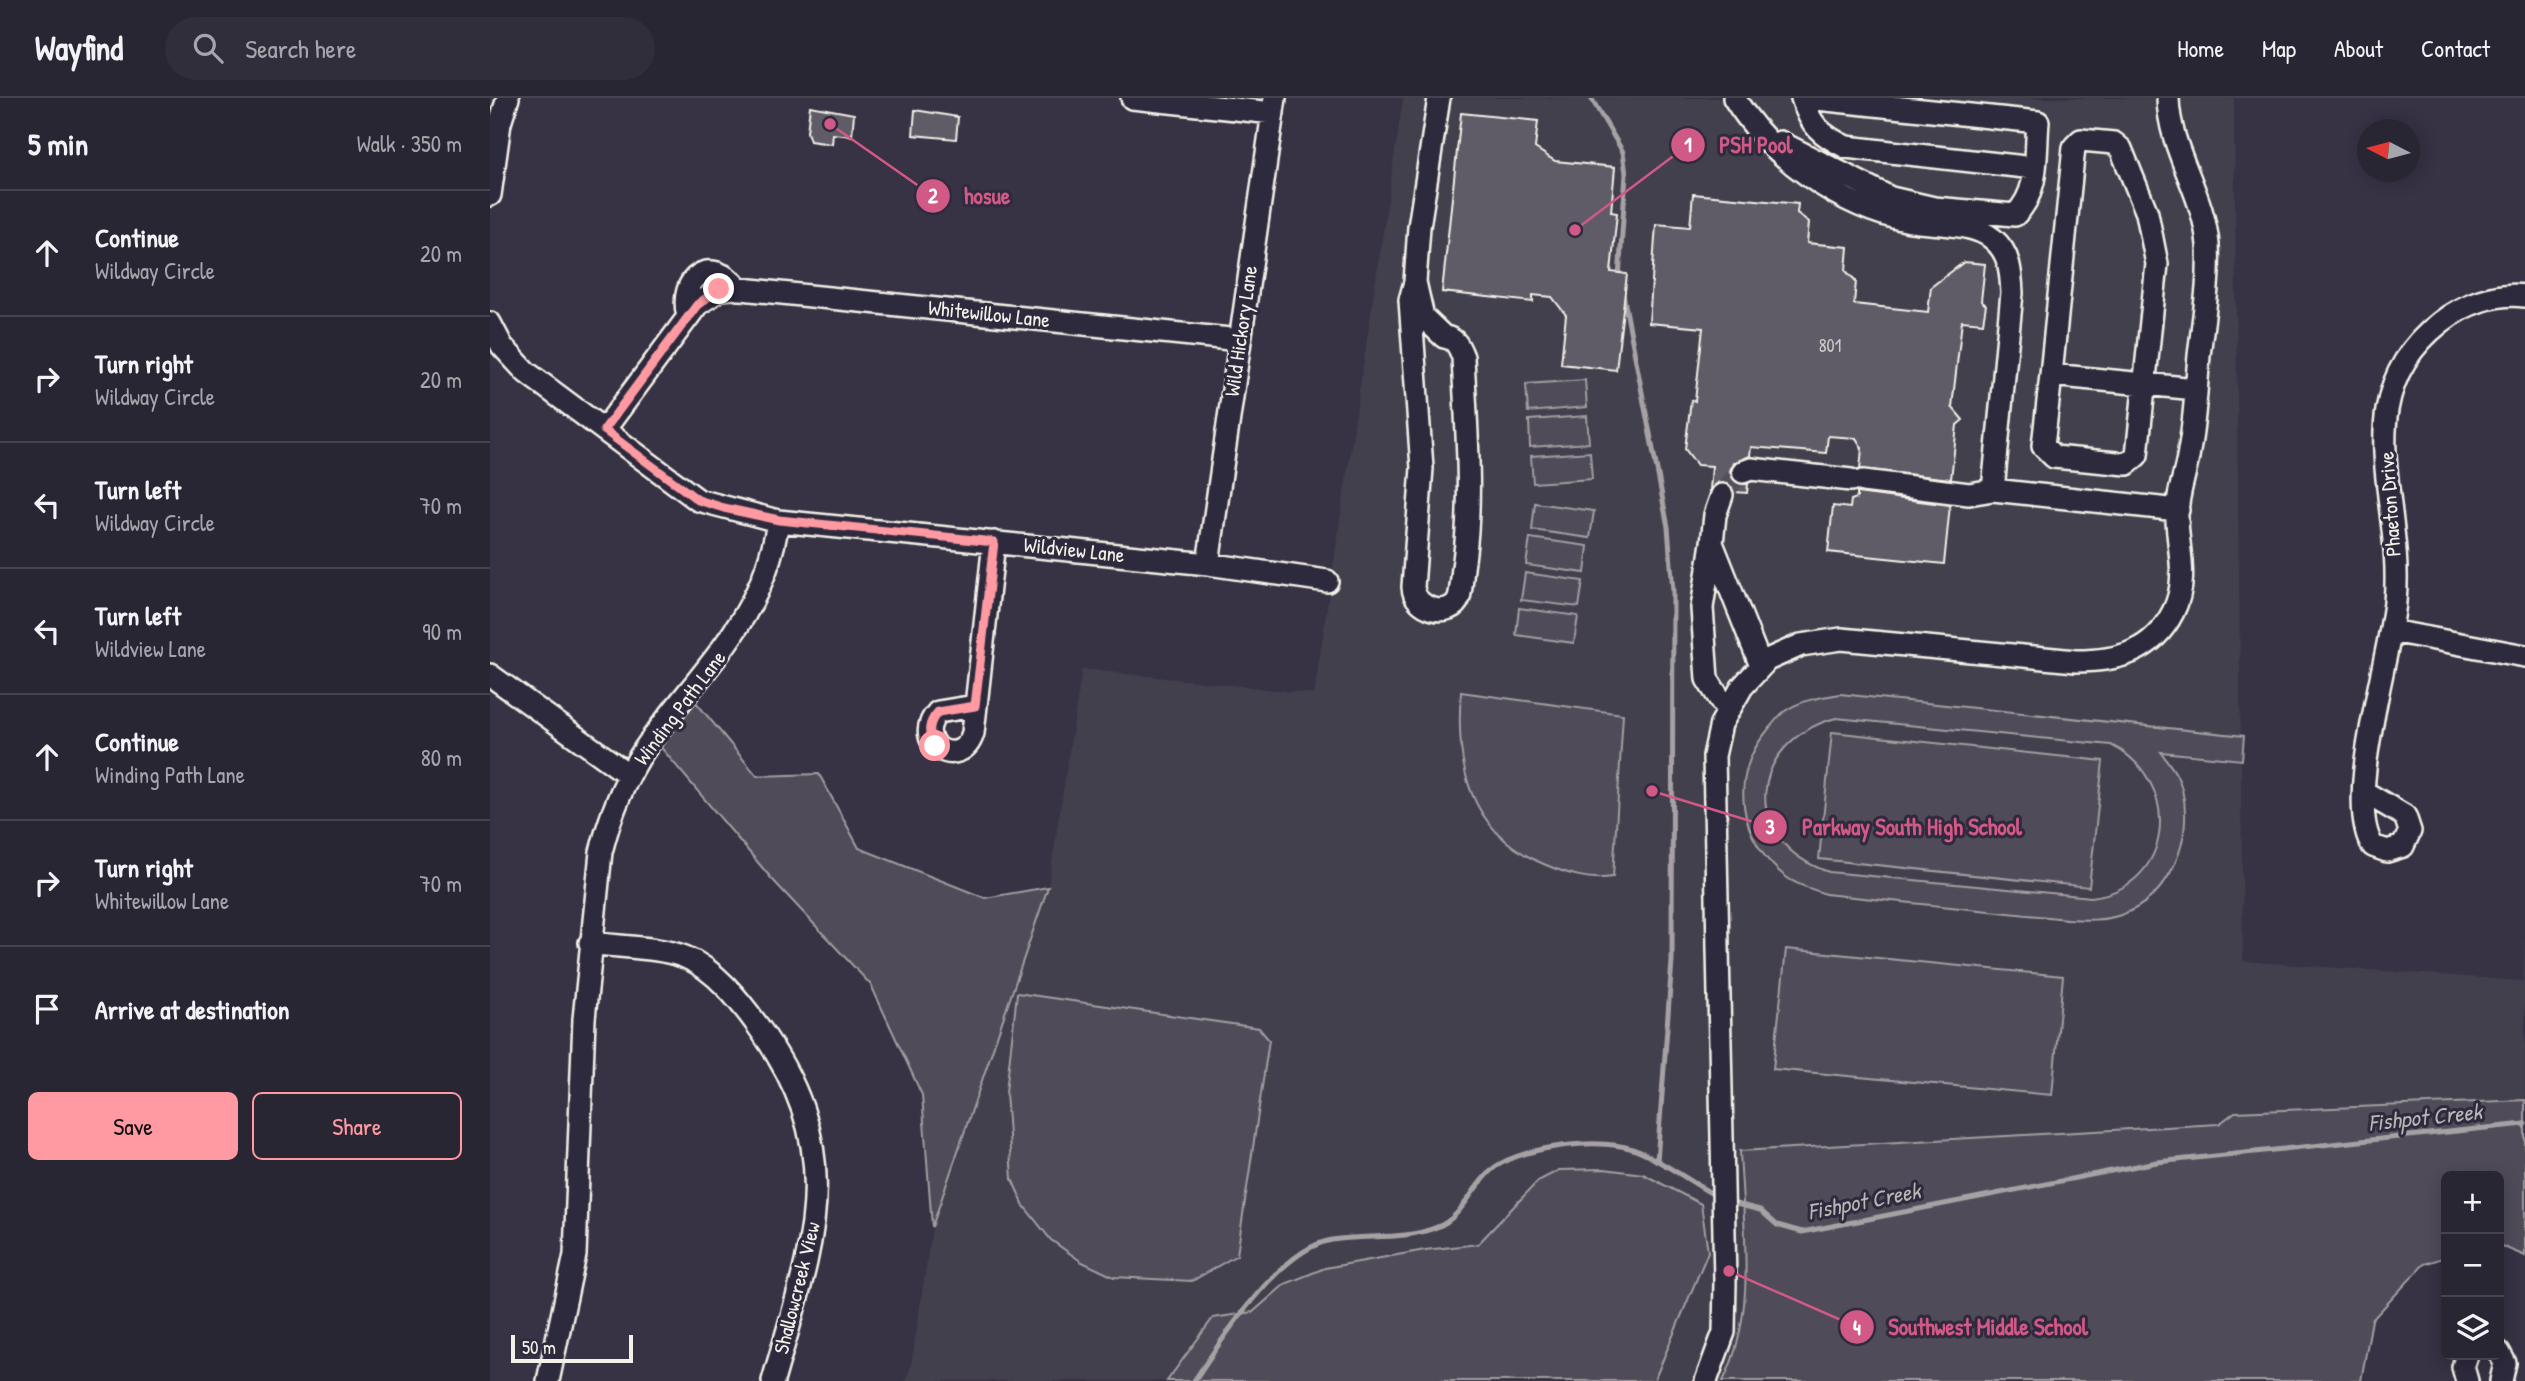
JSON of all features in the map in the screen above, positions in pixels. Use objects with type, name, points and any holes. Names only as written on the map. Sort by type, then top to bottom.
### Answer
[{"type":"street","points":[[490,195],[500,123],[508,98]]},
{"type":"street","points":[[1132,98],[1274,105]]},
{"type":"street","points":[[1413,346],[1444,337],[1451,338],[1458,344],[1463,357],[1469,466],[1466,546],[1459,598],[1447,609],[1436,610],[1418,603],[1414,597],[1422,468],[1413,346],[1410,300],[1415,282],[1419,227],[1439,98]]},
{"type":"street","points":[[1734,98],[1765,136],[1793,163],[1833,192],[1874,211],[1908,220],[1979,231],[1993,238],[2004,251],[2011,268],[2012,293],[1993,490]]},
{"type":"street","points":[[1765,136],[1891,198],[1934,208],[2015,215],[2023,207],[2032,189],[2034,168],[2038,122],[1804,98],[1808,119],[1823,136],[1846,147],[2034,168]]},
{"type":"street","points":[[1706,1381],[1724,1332],[1726,1258],[1714,756],[1721,724],[1742,687],[1767,660],[1801,645],[1841,639],[2076,661],[2109,661],[2135,653],[2155,637],[2172,613],[2183,580],[2178,510],[2189,452],[2208,245],[2196,194],[2170,127],[2168,98]]},
{"type":"street","name":"Wild Hickory Lane","points":[[1208,564],[1274,105]]},
{"type":"street","points":[[2081,140],[2115,143],[2121,149],[2147,214],[2157,264],[2137,455],[2127,464],[2054,457],[2043,446],[2051,375],[2074,147],[2081,140]]},
{"type":"street","points":[[1415,282],[1423,317],[1444,337]]},
{"type":"street","name":"Whitewillow Lane","points":[[604,430],[688,317],[708,295],[719,289],[1240,340]]},
{"type":"street","name":"Phaeton Drive","points":[[2366,793],[2365,761],[2396,600],[2385,451],[2389,390],[2401,365],[2422,337],[2455,311],[2486,299],[2525,296]]},
{"type":"street","points":[[490,323],[496,349],[698,500],[779,520]]},
{"type":"street","points":[[2051,375],[2196,389]]},
{"type":"street","points":[[1743,472],[1751,468],[1969,494],[1993,490],[2178,510]]},
{"type":"street","points":[[1722,495],[1715,515],[1702,608],[1707,678],[1728,712]]},
{"type":"street","name":"Wildview Lane","points":[[779,520],[1208,564],[1327,581]]},
{"type":"street","name":"Winding Path Lane","points":[[548,1381],[575,1255],[584,1020],[590,943],[601,852],[607,827],[629,775],[650,741],[734,636],[763,583],[774,551],[779,520]]},
{"type":"street","points":[[975,706],[994,542]]},
{"type":"street","points":[[1712,543],[1761,666]]},
{"type":"street","points":[[2391,631],[2525,656]]},
{"type":"street","points":[[490,675],[629,775]]},
{"type":"street","name":"Shallowcreek View","points":[[590,943],[684,957],[708,970],[753,1020],[779,1055],[792,1085],[812,1145],[817,1200],[807,1260],[773,1381]]},
{"type":"street","points":[[2465,1360],[2463,1367],[2467,1381]]},
{"type":"street","points":[[2503,1360],[2507,1380]]},
{"type":"shaded area","points":[[1403,98],[2234,98],[2243,961],[2523,981],[2525,936],[2525,1100],[2235,1112],[2205,1381],[905,1381],[911,1366],[932,1227],[1048,887],[1082,669],[1314,694]]},
{"type":"shaded area","points":[[1585,380],[1587,407],[1528,412],[1526,384]]},
{"type":"shaded area","points":[[1587,416],[1589,443],[1530,447],[1529,420]]},
{"type":"shaded area","points":[[1590,452],[1592,479],[1533,483],[1531,456]]},
{"type":"shaded area","points":[[1535,503],[1594,511],[1590,538],[1532,530]]},
{"type":"shaded area","points":[[1530,538],[1588,546],[1585,573],[1526,565]]},
{"type":"shaded area","points":[[1525,573],[1583,581],[1579,607],[1521,600]]},
{"type":"shaded area","points":[[1519,608],[1578,616],[1574,643],[1516,635]]},
{"type":"shaded area","points":[[1461,692],[1623,714],[1613,877],[1579,876],[1562,871],[1520,851],[1499,835],[1472,795],[1465,771],[1461,746]]},
{"type":"shaded area","points":[[1840,694],[2244,736],[2242,760],[2161,752],[2181,784],[2185,827],[2181,846],[2175,864],[2153,895],[2121,915],[2101,919],[2067,919],[1825,894],[1790,880],[1770,862],[1749,827],[1743,788],[1755,749],[1780,715],[1811,699]],"holes":[[[1836,718],[2111,745],[2134,761],[2150,782],[2158,806],[2160,831],[2153,854],[2140,874],[2119,889],[2091,897],[1829,872],[1800,858],[1780,839],[1768,816],[1765,793],[1771,769],[1785,748],[1806,730]]]},
{"type":"shaded area","points":[[695,701],[757,776],[819,774],[859,848],[985,898],[1048,887],[932,1227],[922,1095],[871,985],[771,878],[658,744]]},
{"type":"shaded area","points":[[1832,732],[2103,761],[2089,887],[1819,859]]},
{"type":"shaded area","points":[[1786,949],[2063,976],[2052,1095],[1773,1069]]},
{"type":"shaded area","points":[[1017,993],[1259,1028],[1269,1040],[1237,1255],[1192,1281],[1114,1277],[1082,1262],[1051,1240],[1024,1206],[1012,1179],[1006,1092]]},
{"type":"shaded area","points":[[2525,1100],[2525,1256],[2504,1247],[2504,1171],[2441,1171],[2441,1259],[2424,1264],[2372,1320],[2361,1381],[1723,1381],[1734,1355],[1745,1298],[1740,1151],[2219,1124],[2235,1112]]},
{"type":"shaded area","points":[[1604,1169],[1643,1174],[1701,1204],[1708,1252],[1654,1381],[1167,1381],[1213,1318],[1253,1312],[1285,1284],[1325,1268],[1425,1250],[1478,1244],[1538,1181],[1559,1170]]},
{"type":"building","points":[[810,106],[854,114],[852,136],[833,134],[832,144],[810,141],[807,132]]},
{"type":"building","points":[[915,110],[958,117],[956,139],[913,135]]},
{"type":"building","points":[[1461,113],[1538,121],[1535,148],[1555,161],[1615,167],[1611,212],[1617,213],[1611,272],[1627,274],[1616,370],[1561,364],[1566,315],[1552,297],[1533,295],[1533,302],[1442,292]]},
{"type":"building","points":[[1693,194],[1798,204],[1797,213],[1809,222],[1807,243],[1848,247],[1846,271],[1856,281],[1854,304],[1928,312],[1931,287],[1964,262],[1985,264],[1981,301],[1986,305],[1983,323],[1962,321],[1952,407],[1963,420],[1957,425],[1951,479],[1860,469],[1862,448],[1856,438],[1828,436],[1826,453],[1751,447],[1750,456],[1733,463],[1730,471],[1735,482],[1748,484],[1747,493],[1735,492],[1726,482],[1719,482],[1710,490],[1712,466],[1697,465],[1685,449],[1691,400],[1695,401],[1703,328],[1649,323],[1656,224],[1690,227]]},
{"type":"building","points":[[1857,493],[1950,505],[1944,564],[1828,552],[1833,506],[1850,508],[1851,500],[1857,498]]},
{"type":"waterway","points":[[1591,98],[1623,152],[1626,174],[1619,278]]},
{"type":"waterway","points":[[1623,294],[1668,527],[1673,591],[1672,961],[1657,1161]]},
{"type":"waterway","name":"Fishpot Creek","points":[[1728,1202],[1760,1210],[1777,1225],[1802,1232],[2157,1162],[2525,1124]]},
{"type":"waterway","name":"Fishpot Creek","points":[[1194,1381],[1236,1320],[1273,1277],[1292,1260],[1312,1247],[1332,1240],[1398,1236],[1437,1227],[1454,1216],[1487,1174],[1508,1160],[1565,1146],[1606,1144],[1624,1147],[1658,1161],[1716,1196]]},
{"type":"tunnel","points":[[1722,495],[1736,476],[1743,472]]},
{"type":"place","name":"hosue","points":[[830,124]]},
{"type":"place","name":"PSH Pool","points":[[1575,230]]},
{"type":"place","name":"Parkway South High School","points":[[1652,791]]},
{"type":"place","name":"Southwest Middle School","points":[[1729,1271]]},
{"type":"route","points":[[719,289],[697,305],[604,430],[698,500],[724,508],[779,520],[994,542],[975,706],[938,712],[930,725],[929,733],[935,746]]}]
